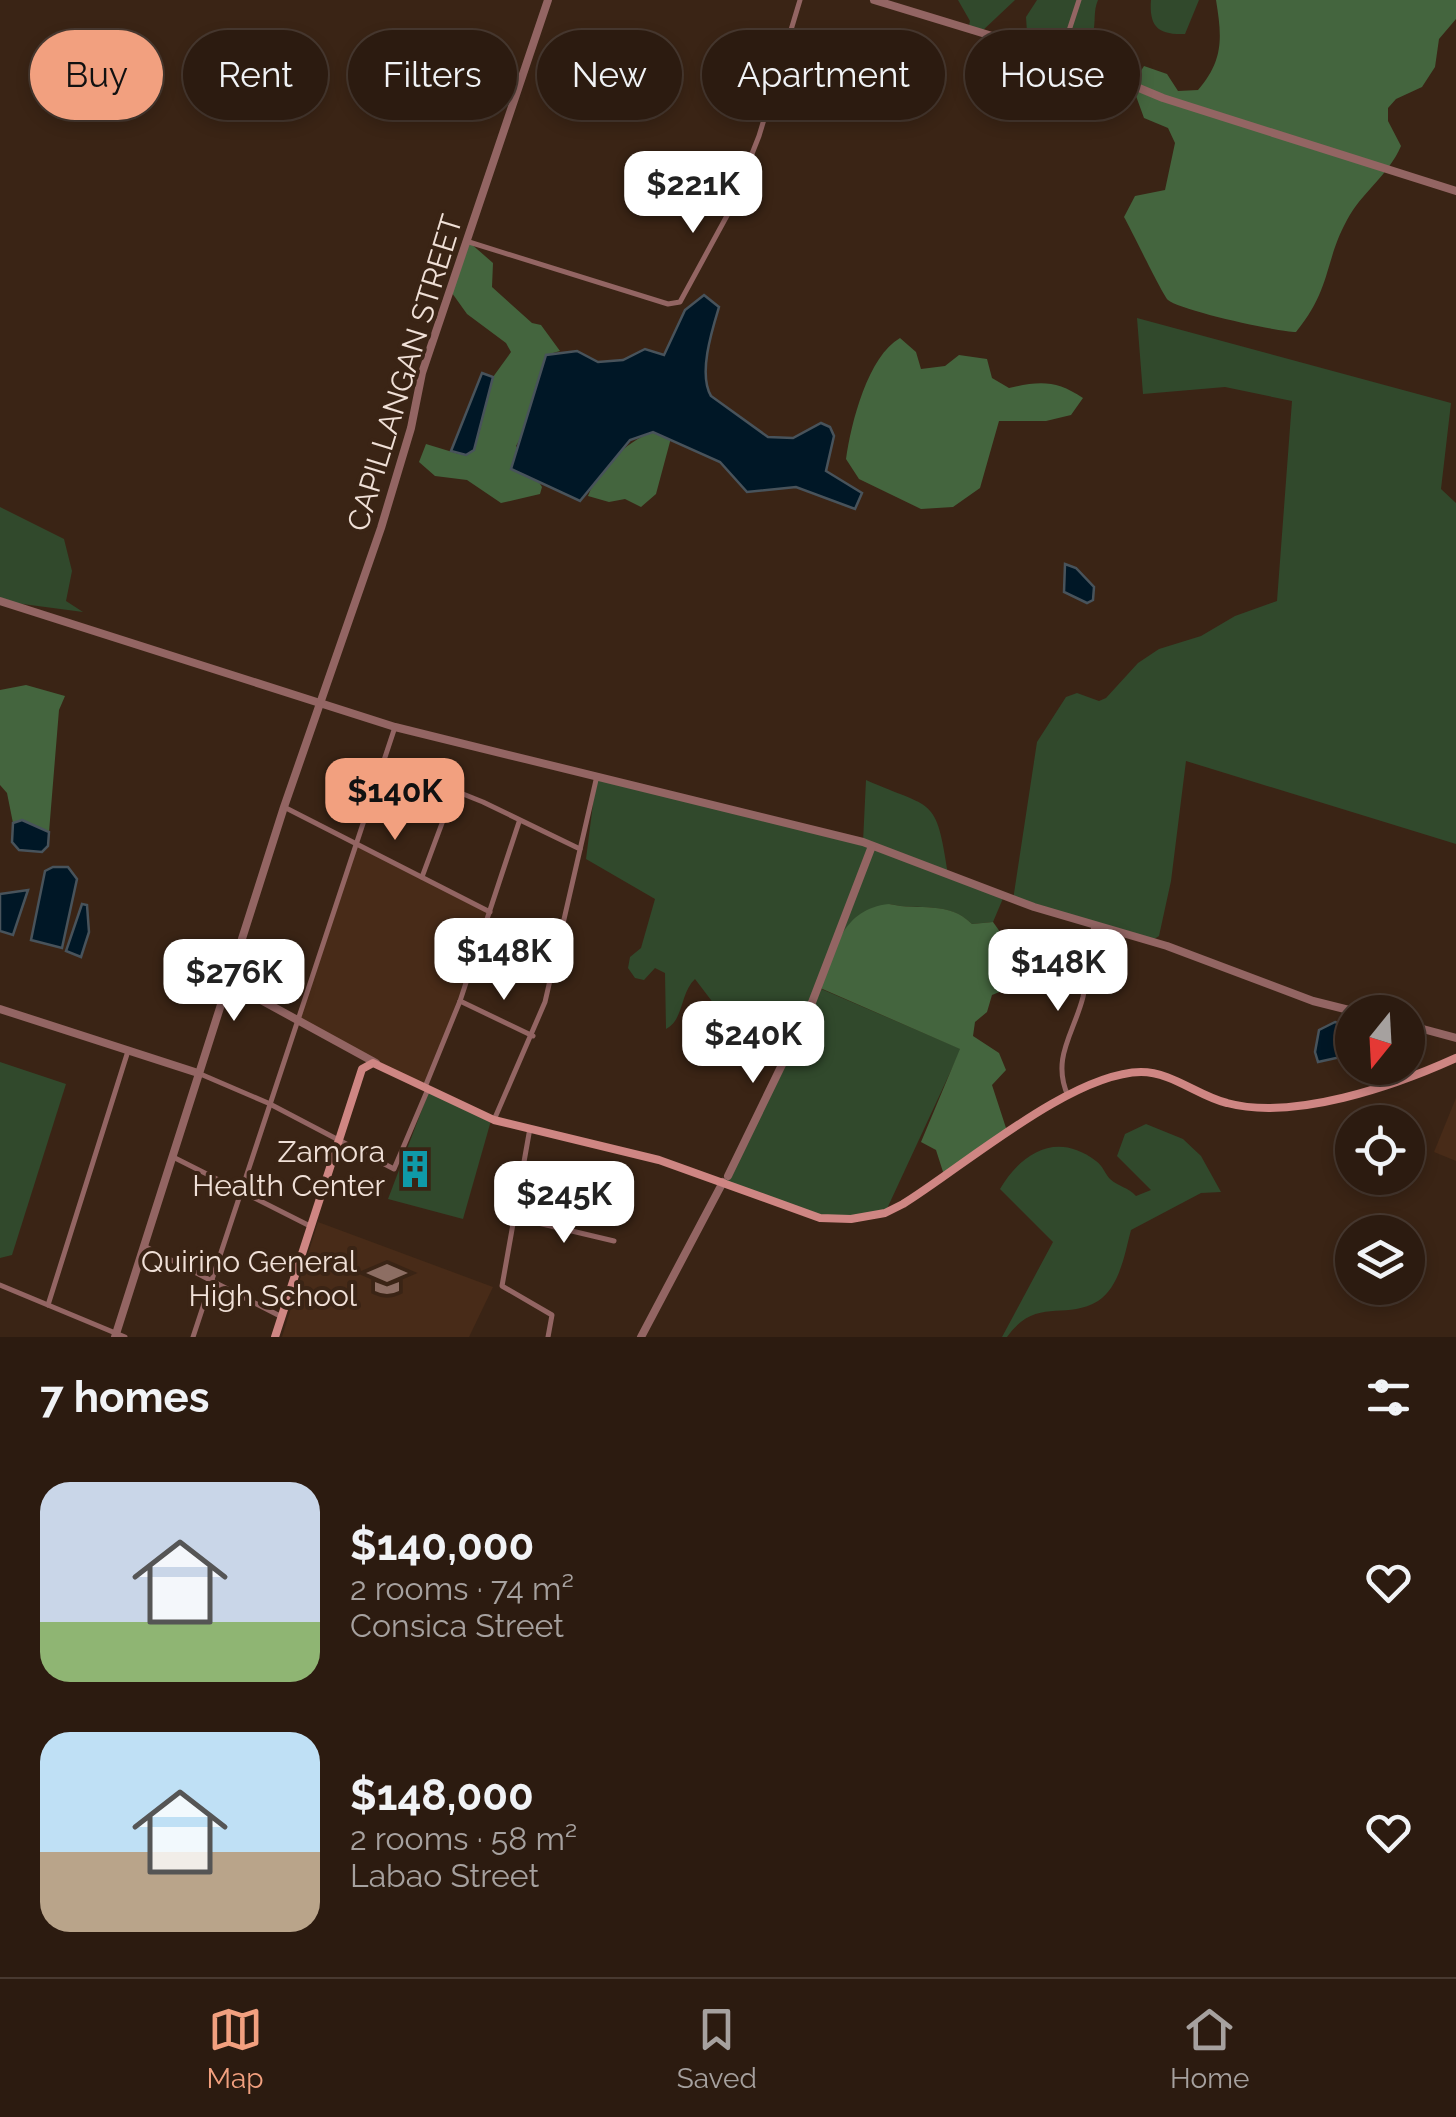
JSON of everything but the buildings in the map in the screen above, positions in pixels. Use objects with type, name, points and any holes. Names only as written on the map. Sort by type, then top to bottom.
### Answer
[{"type":"main road","points":[[276,1337],[336,1140],[362,1070],[376,1063],[494,1120],[725,1179],[836,1221],[885,1213],[1007,1130],[1112,1076],[1158,1074],[1213,1100],[1246,1108],[1312,1104],[1416,1076],[1456,1058]]},
{"type":"street","name":"CAPILLANGAN STREET","points":[[119,1335],[284,807],[381,528],[411,428],[422,372],[470,242],[548,0]]},
{"type":"street","points":[[470,242],[668,304],[680,302],[733,201],[759,136],[800,0]]},
{"type":"street","points":[[874,0],[970,30]]},
{"type":"street","points":[[1069,30],[1079,0]]},
{"type":"street","points":[[1140,89],[1456,191]]},
{"type":"street","points":[[0,601],[394,726],[596,780],[872,846],[1335,1005]]},
{"type":"street","points":[[193,1337],[394,726]]},
{"type":"street","points":[[383,762],[454,789],[580,849]]},
{"type":"street","points":[[494,1120],[534,1036],[596,780]]},
{"type":"street","points":[[422,877],[454,789]]},
{"type":"street","points":[[284,807],[490,912]]},
{"type":"street","points":[[0,1009],[198,1074],[268,1103],[397,1168],[460,1002],[519,822]]},
{"type":"street","points":[[642,1337],[811,1005],[872,846]]},
{"type":"street","points":[[1068,1096],[1061,1073],[1063,1049],[1084,990],[1094,925]]},
{"type":"street","points":[[228,982],[297,1016],[376,1063]]},
{"type":"street","points":[[460,1002],[534,1036]]},
{"type":"street","points":[[1425,1030],[1456,1038]]},
{"type":"street","points":[[48,1305],[128,1051]]},
{"type":"street","points":[[530,1128],[502,1286],[545,1310],[554,1323],[548,1337]]},
{"type":"street","points":[[173,1156],[239,1194],[310,1226]]},
{"type":"street","points":[[517,1218],[614,1242]]},
{"type":"street","points":[[144,1246],[282,1317]]},
{"type":"street","points":[[0,1285],[119,1335]]},
{"type":"shaded area","points":[[356,843],[490,912],[425,1087],[297,1016]]},
{"type":"shaded area","points":[[1456,1098],[1456,1161],[1434,1152]]},
{"type":"shaded area","name":"Quirino General High School","points":[[318,1222],[493,1287],[469,1337],[282,1337]]},
{"type":"green space","points":[[958,0],[1015,0],[983,30],[968,29],[970,21]]},
{"type":"green space","points":[[1037,0],[1098,0],[1093,30],[1027,30],[1026,17]]},
{"type":"green space","points":[[1151,0],[1199,0],[1185,34],[1157,28]]},
{"type":"green space","points":[[1216,0],[1456,0],[1456,19],[1439,39],[1435,67],[1422,87],[1396,99],[1388,108],[1388,121],[1401,146],[1347,220],[1316,302],[1296,332],[1229,320],[1168,300],[1124,217],[1135,196],[1165,190],[1175,143],[1168,128],[1144,118],[1140,107],[1140,72],[1144,66],[1167,74],[1178,91],[1198,90],[1217,58]]},
{"type":"green space","points":[[469,242],[493,263],[492,287],[532,323],[541,325],[560,351],[546,355],[529,422],[516,446],[542,487],[540,494],[501,503],[467,480],[435,476],[419,462],[426,444],[459,454],[479,434],[493,377],[511,352],[506,343],[467,314],[452,293]]},
{"type":"green space","points":[[1137,318],[1451,403],[1441,489],[1456,503],[1456,844],[1186,761],[1171,881],[1159,936],[1151,941],[1013,900],[1037,742],[1066,697],[1077,693],[1099,701],[1106,698],[1138,663],[1159,649],[1201,636],[1235,616],[1277,601],[1292,401],[1225,387],[1143,394]]},
{"type":"green space","points":[[900,338],[916,352],[921,369],[945,366],[959,355],[987,359],[992,378],[1009,388],[1047,384],[1083,398],[1071,415],[1046,421],[999,421],[980,488],[953,507],[921,509],[859,479],[846,459],[852,427],[870,375],[879,359]]},
{"type":"green space","points":[[652,432],[671,438],[656,494],[641,507],[625,499],[609,502],[588,496],[614,458]]},
{"type":"green space","points":[[0,507],[64,539],[72,571],[66,601],[83,612],[0,601]]},
{"type":"green space","points":[[26,685],[65,696],[59,710],[49,832],[22,820],[13,823],[7,793],[0,785],[0,690]]},
{"type":"green space","points":[[596,780],[863,842],[866,780],[928,808],[940,830],[948,874],[1004,896],[993,922],[972,924],[943,909],[889,904],[819,988],[961,1049],[885,1213],[836,1221],[723,1182],[794,1041],[714,1004],[695,979],[676,1019],[666,1029],[665,973],[655,968],[644,980],[635,978],[628,968],[630,957],[641,948],[655,899],[586,859]]},
{"type":"green space","points":[[889,904],[943,909],[972,924],[993,922],[1003,936],[1002,991],[992,995],[987,1012],[975,1022],[973,1036],[999,1053],[1006,1070],[992,1085],[1007,1131],[945,1178],[936,1150],[921,1142],[960,1049],[818,987],[851,922],[873,907]]},
{"type":"green space","points":[[0,1062],[66,1084],[12,1255],[0,1258]]},
{"type":"green space","points":[[429,1091],[492,1117],[463,1219],[388,1199]]},
{"type":"green space","points":[[1146,1124],[1183,1139],[1201,1156],[1221,1192],[1201,1193],[1131,1230],[1117,1278],[1098,1301],[1086,1307],[1029,1317],[1002,1337],[1053,1242],[1000,1189],[1030,1156],[1054,1147],[1082,1152],[1098,1163],[1110,1179],[1136,1196],[1151,1190],[1117,1156],[1125,1134]]},
{"type":"water","points":[[704,295],[719,307],[706,364],[711,396],[768,437],[793,438],[821,423],[830,427],[834,436],[826,471],[862,493],[855,509],[796,487],[747,492],[720,462],[653,432],[630,440],[580,501],[511,469],[546,355],[577,351],[598,362],[623,360],[645,349],[664,355],[685,310]]},
{"type":"water","points":[[482,373],[493,377],[474,450],[466,455],[451,451],[453,446]]},
{"type":"water","points":[[1065,564],[1076,568],[1094,587],[1093,600],[1087,603],[1064,592]]},
{"type":"water","points":[[22,820],[49,832],[48,846],[42,852],[19,850],[12,842],[13,823]]},
{"type":"water","points":[[68,867],[77,879],[62,948],[31,940],[45,871]]},
{"type":"water","points":[[28,890],[13,935],[0,931],[0,894]]},
{"type":"water","points":[[82,904],[87,905],[89,932],[81,957],[66,951]]},
{"type":"water","points":[[1335,1022],[1335,1058],[1318,1062],[1315,1052],[1319,1030]]},
{"type":"place","name":"Zamora Health Center","points":[[415,1169]]},
{"type":"place","name":"Quirino General High School","points":[[387,1279]]}]
